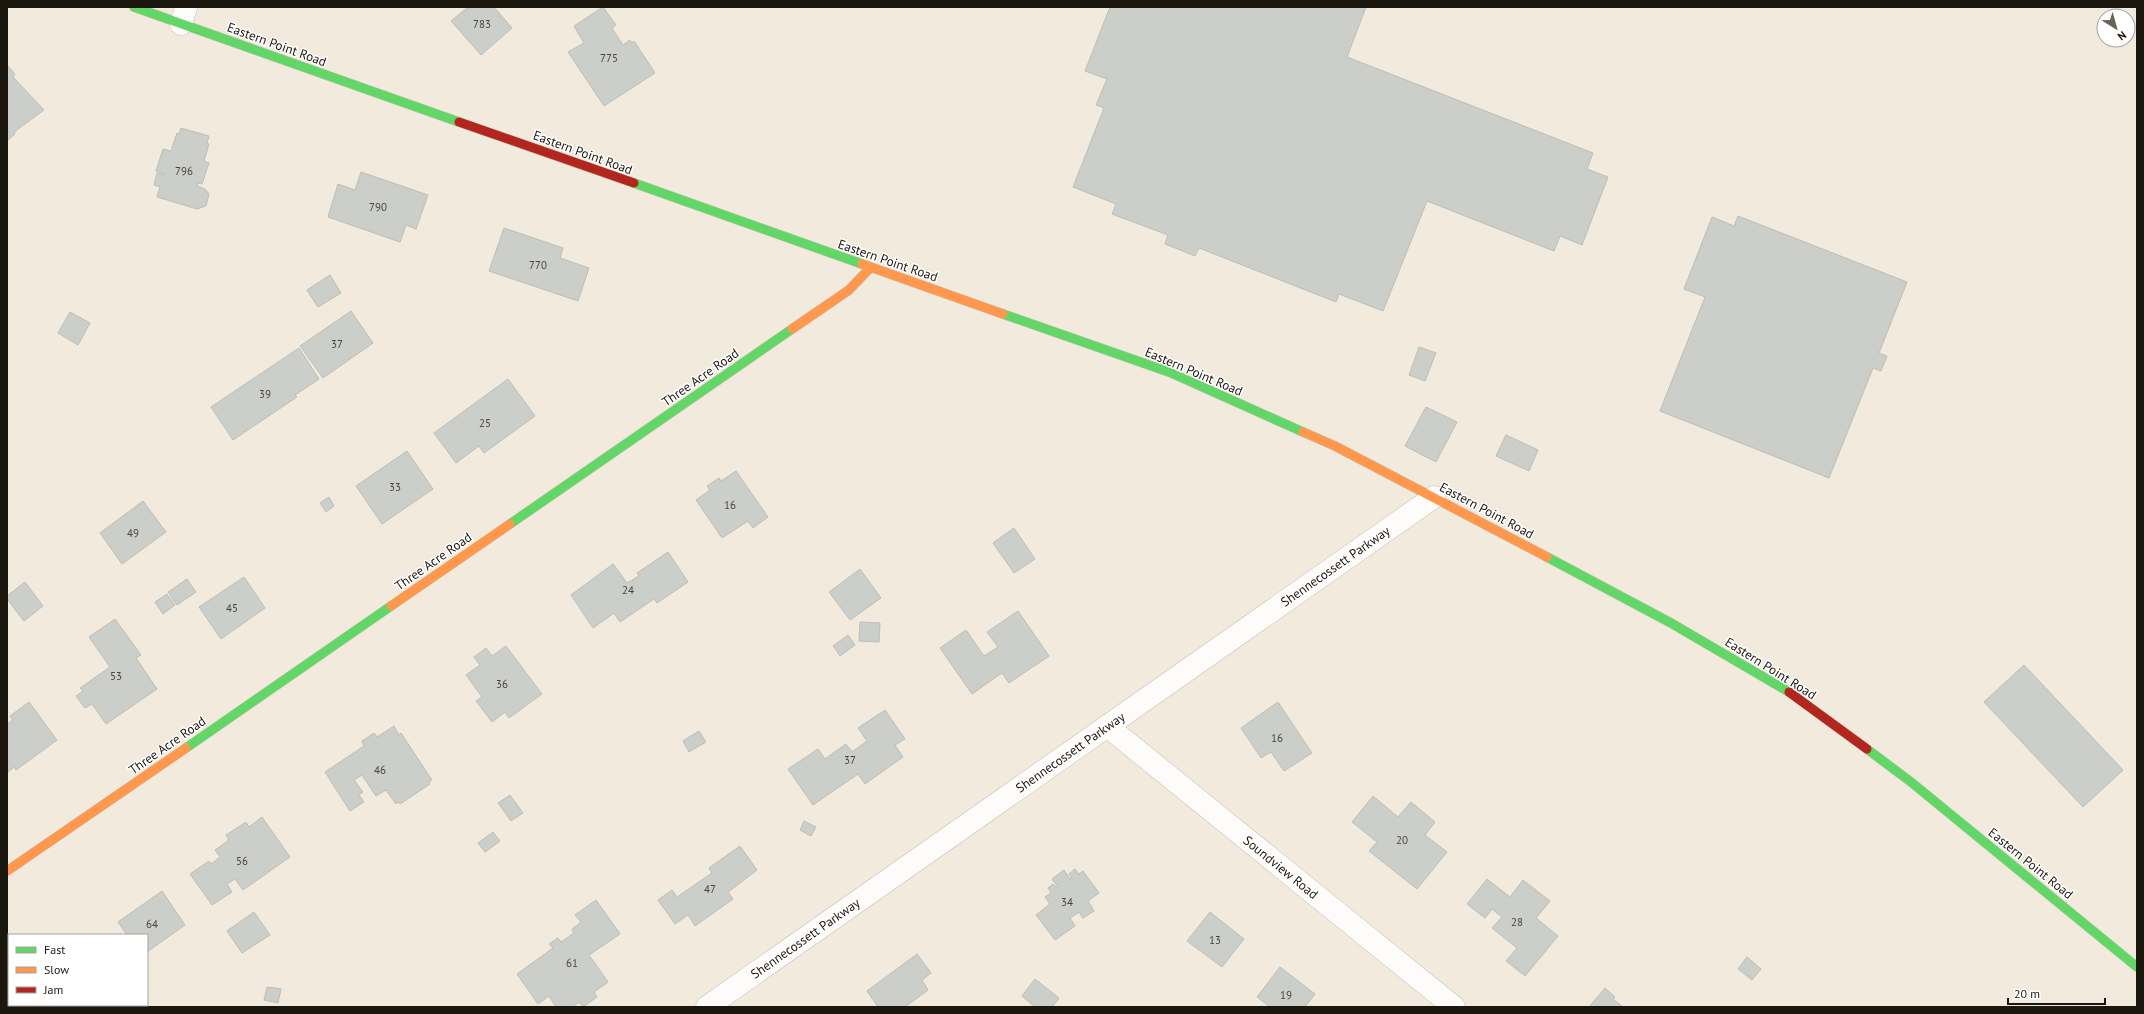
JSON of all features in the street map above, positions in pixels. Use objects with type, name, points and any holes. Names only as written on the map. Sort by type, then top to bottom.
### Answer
[{"type":"main road","name":"Eastern Point Road","points":[[134,7],[184,15],[870,268],[1169,372],[1335,446],[1671,623],[1797,698],[1911,782],[2137,967]]},
{"type":"main road","name":"Three Acre Road","points":[[7,871],[849,290],[870,268]]},
{"type":"street","name":"Shennecossett Parkway","points":[[715,1005],[1107,726],[1434,497]]},
{"type":"street","name":"Soundview Road","points":[[1107,726],[1454,1007]]},
{"type":"building","points":[[468,7],[494,7],[512,28],[481,55],[451,21]]},
{"type":"building","points":[[603,7],[616,25],[612,28],[623,45],[630,40],[632,43],[634,41],[655,73],[604,106],[568,52],[584,43],[574,26]]},
{"type":"building","points":[[1110,7],[1366,7],[1347,57],[1593,153],[1587,169],[1608,177],[1582,245],[1560,236],[1554,251],[1427,201],[1383,311],[1339,294],[1336,302],[1199,248],[1195,256],[1165,244],[1168,235],[1112,214],[1116,204],[1073,187],[1104,108],[1096,105],[1107,79],[1085,71]]},
{"type":"building","points":[[7,65],[15,74],[13,77],[44,110],[14,132],[15,134],[7,141]]},
{"type":"building","points":[[181,128],[209,136],[207,143],[209,144],[204,161],[209,163],[202,184],[198,183],[197,186],[205,189],[209,194],[206,206],[197,209],[157,197],[160,187],[154,185],[157,173],[164,175],[156,171],[163,149],[171,151],[177,133],[179,134]]},
{"type":"building","points":[[361,172],[428,195],[416,229],[406,225],[400,242],[328,217],[338,184],[355,190]]},
{"type":"building","points":[[1738,216],[1907,282],[1879,353],[1887,356],[1881,371],[1873,368],[1829,478],[1660,411],[1705,297],[1684,289],[1712,217],[1734,226]]},
{"type":"building","points":[[504,228],[563,248],[560,258],[589,268],[578,301],[489,271]]},
{"type":"building","points":[[330,275],[341,293],[318,307],[307,290]]},
{"type":"building","points":[[351,311],[373,343],[323,378],[300,346]]},
{"type":"building","points":[[70,312],[90,323],[78,345],[58,333]]},
{"type":"building","points":[[1419,347],[1436,353],[1425,381],[1409,375]]},
{"type":"building","points":[[299,348],[319,379],[295,395],[297,397],[233,440],[211,407]]},
{"type":"building","points":[[508,379],[535,416],[484,453],[479,446],[456,463],[434,433]]},
{"type":"building","points":[[1426,407],[1457,422],[1436,462],[1405,446]]},
{"type":"building","points":[[1506,435],[1538,450],[1529,471],[1496,456]]},
{"type":"building","points":[[407,451],[433,489],[382,524],[356,486]]},
{"type":"building","points":[[736,471],[768,517],[753,528],[748,521],[722,538],[696,500],[710,490],[707,486],[719,478],[721,481]]},
{"type":"building","points":[[329,497],[334,506],[326,512],[320,503]]},
{"type":"building","points":[[143,501],[166,532],[122,564],[100,533]]},
{"type":"building","points":[[1014,528],[1035,559],[1014,573],[993,543]]},
{"type":"building","points":[[668,552],[688,582],[657,603],[654,599],[620,622],[614,613],[593,628],[571,595],[613,564],[627,583],[639,576],[637,573]]},
{"type":"building","points":[[860,569],[881,598],[850,620],[829,592]]},
{"type":"building","points":[[244,577],[265,608],[221,639],[199,607]]},
{"type":"building","points":[[187,579],[196,592],[177,605],[168,592]]},
{"type":"building","points":[[25,582],[43,606],[24,621],[7,599],[7,596]]},
{"type":"building","points":[[167,594],[175,605],[163,614],[155,602]]},
{"type":"building","points":[[1018,611],[1049,656],[1009,683],[1002,673],[972,694],[940,648],[966,630],[984,656],[998,647],[987,632]]},
{"type":"building","points":[[115,619],[141,655],[136,658],[157,689],[106,724],[92,704],[85,708],[76,696],[83,691],[80,688],[110,667],[89,637]]},
{"type":"building","points":[[860,622],[880,623],[879,642],[859,641]]},
{"type":"building","points":[[848,635],[855,645],[840,656],[833,646]]},
{"type":"building","points":[[506,646],[542,694],[509,718],[505,712],[492,722],[476,701],[482,697],[466,675],[480,665],[474,657],[486,648],[492,656]]},
{"type":"building","points":[[2024,665],[2123,770],[2083,807],[1984,702]]},
{"type":"building","points":[[29,702],[57,740],[16,770],[14,767],[7,773],[7,724],[13,720],[10,716]]},
{"type":"building","points":[[1278,702],[1312,753],[1284,771],[1271,752],[1261,758],[1241,728]]},
{"type":"building","points":[[885,710],[905,739],[895,745],[903,757],[865,784],[858,774],[813,805],[788,769],[818,749],[825,759],[846,744],[852,752],[867,741],[858,728]]},
{"type":"building","points":[[394,726],[399,735],[401,733],[432,780],[429,782],[430,784],[400,804],[398,802],[396,804],[386,790],[376,796],[362,775],[354,780],[363,792],[359,795],[364,802],[350,811],[325,772],[364,746],[362,741],[374,733],[377,737]]},
{"type":"building","points":[[699,731],[706,742],[689,752],[683,741]]},
{"type":"building","points":[[510,795],[523,813],[511,821],[498,803]]},
{"type":"building","points":[[1373,796],[1398,817],[1411,802],[1435,822],[1425,835],[1447,852],[1417,889],[1369,851],[1377,842],[1352,822]]},
{"type":"building","points":[[262,817],[290,857],[243,890],[235,879],[227,884],[232,892],[212,905],[190,874],[209,861],[211,864],[220,857],[215,850],[229,840],[226,835],[246,822],[249,827]]},
{"type":"building","points":[[804,821],[816,827],[811,836],[800,830]]},
{"type":"building","points":[[493,832],[500,841],[485,852],[478,843]]},
{"type":"building","points":[[740,846],[757,870],[728,892],[733,899],[695,926],[688,915],[675,924],[658,900],[672,890],[677,897],[712,873],[709,868]]},
{"type":"building","points":[[1075,869],[1079,874],[1083,871],[1099,893],[1088,901],[1094,911],[1083,918],[1079,912],[1070,918],[1075,926],[1055,940],[1036,915],[1050,904],[1045,897],[1051,893],[1048,888],[1053,884],[1057,888],[1058,887],[1052,879],[1064,870],[1070,879],[1072,878],[1069,874]]},
{"type":"building","points":[[1487,879],[1510,897],[1523,880],[1550,901],[1536,918],[1558,936],[1525,976],[1506,961],[1517,948],[1492,928],[1502,917],[1492,909],[1485,918],[1467,904]]},
{"type":"building","points":[[162,891],[185,925],[148,951],[148,934],[126,934],[118,922]]},
{"type":"building","points":[[596,900],[620,934],[589,955],[608,982],[594,992],[597,997],[583,1007],[579,1002],[572,1007],[556,1007],[549,996],[538,1004],[517,974],[553,948],[549,944],[558,938],[561,942],[574,933],[572,929],[581,922],[575,915]]},
{"type":"building","points":[[254,912],[270,935],[242,953],[227,931]]},
{"type":"building","points":[[1210,912],[1244,939],[1222,967],[1187,941]]},
{"type":"building","points":[[917,954],[931,973],[922,980],[928,990],[905,1007],[878,1007],[867,991]]},
{"type":"building","points":[[1747,957],[1761,969],[1752,980],[1738,969]]},
{"type":"building","points":[[1280,967],[1315,994],[1305,1007],[1270,1007],[1257,997]]},
{"type":"building","points":[[1035,979],[1059,998],[1052,1007],[1035,1007],[1022,996]]},
{"type":"building","points":[[267,987],[281,989],[278,1003],[264,1000]]},
{"type":"building","points":[[1605,988],[1615,997],[1613,999],[1623,1007],[1589,1007]]},
{"type":"building","points":[[7,993],[8,1006],[76,1006],[75,1007],[7,1007]]},
{"type":"traffic: fast","points":[[134,7],[459,122]]},
{"type":"traffic: fast","points":[[634,183],[862,264]]},
{"type":"traffic: fast","points":[[1003,314],[1169,372],[1303,432]]},
{"type":"traffic: fast","points":[[510,524],[792,329]]},
{"type":"traffic: fast","points":[[1547,557],[1671,623],[1789,692]]},
{"type":"traffic: fast","points":[[186,748],[391,606]]},
{"type":"traffic: fast","points":[[1867,749],[1911,782],[2137,967]]},
{"type":"traffic: slow","points":[[862,264],[1003,314]]},
{"type":"traffic: slow","points":[[792,329],[849,290],[870,268]]},
{"type":"traffic: slow","points":[[1303,432],[1335,446],[1547,557]]},
{"type":"traffic: slow","points":[[391,606],[510,524]]},
{"type":"traffic: slow","points":[[7,871],[186,748]]},
{"type":"traffic: jam","points":[[459,122],[634,183]]},
{"type":"traffic: jam","points":[[1789,692],[1867,749]]}]
